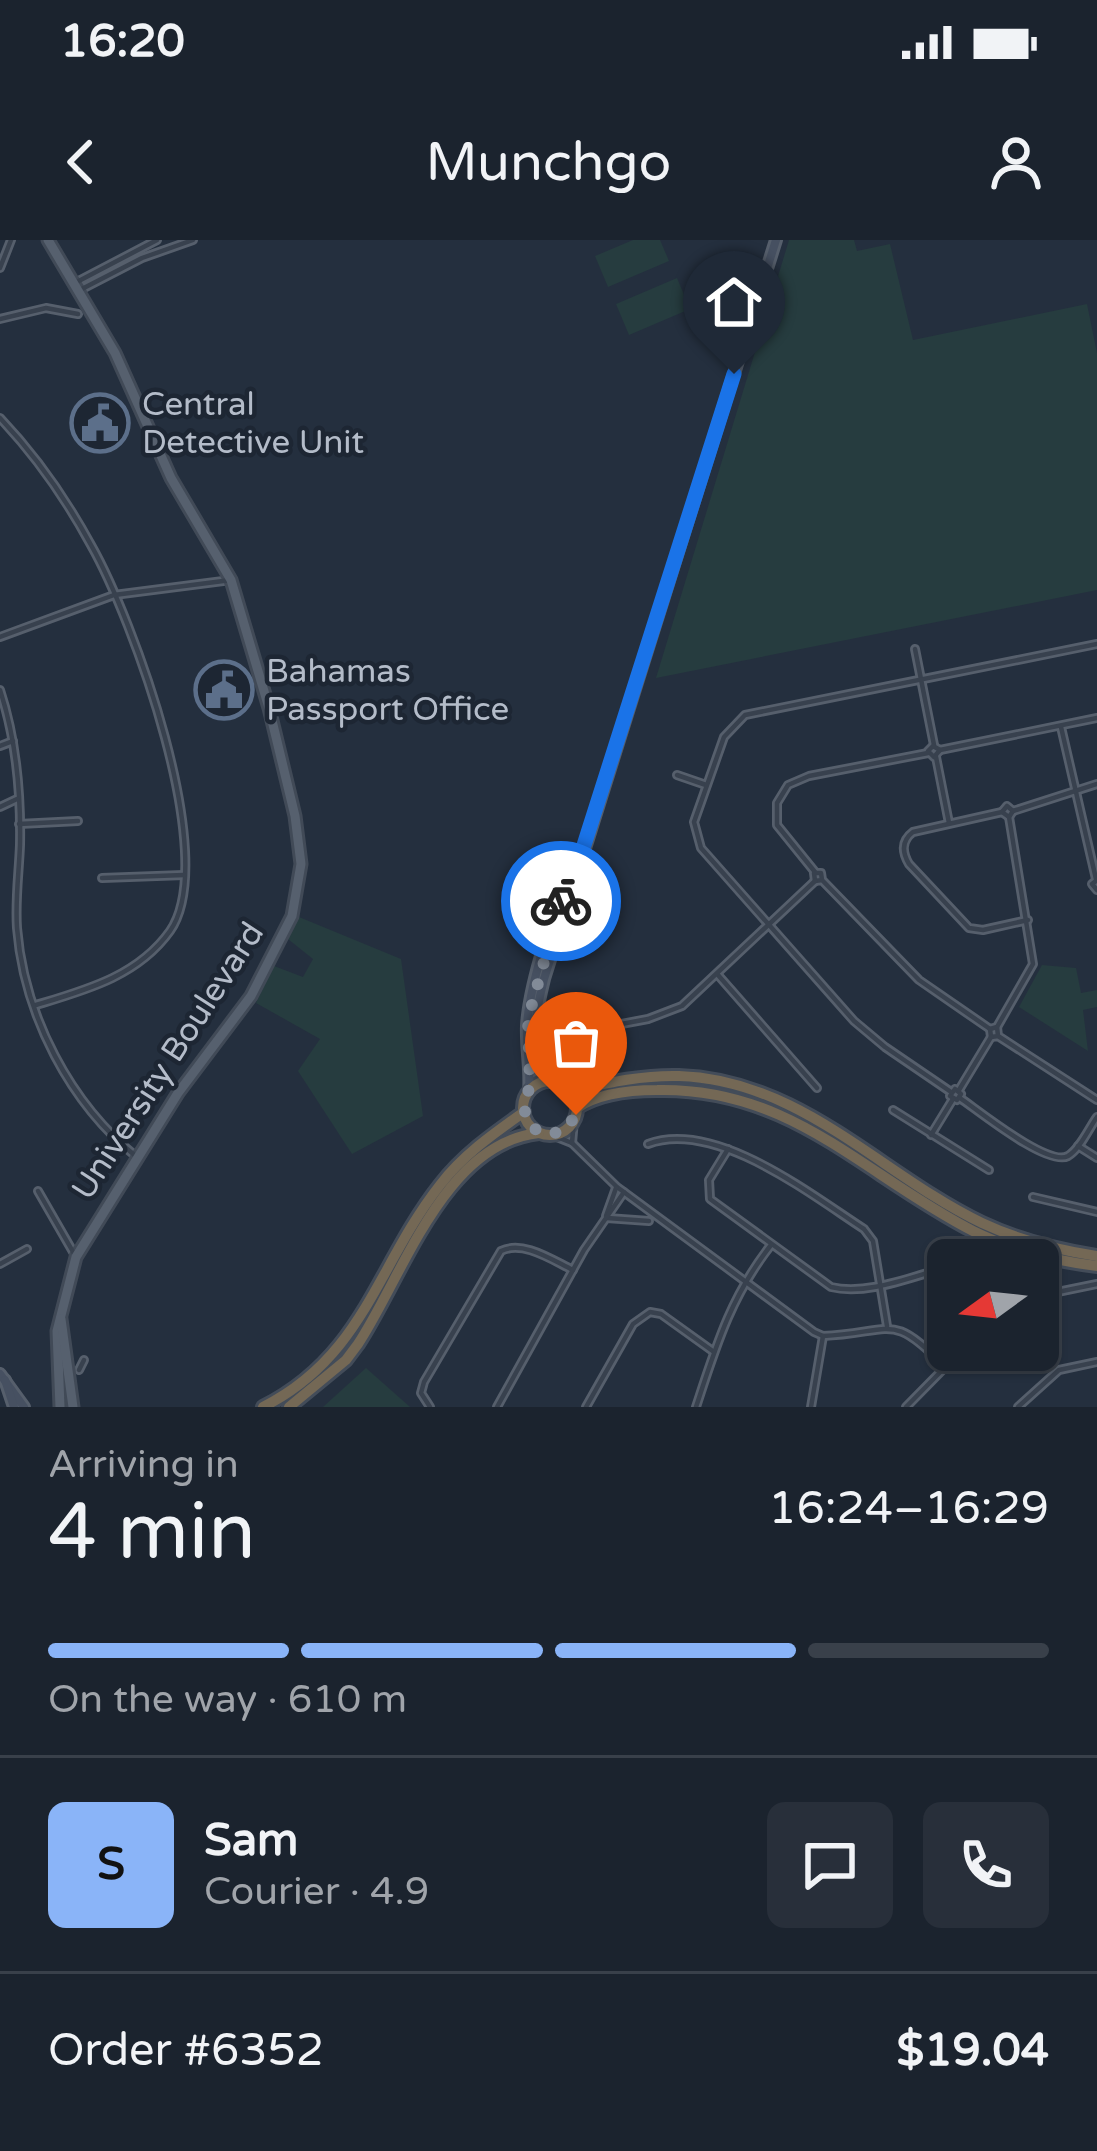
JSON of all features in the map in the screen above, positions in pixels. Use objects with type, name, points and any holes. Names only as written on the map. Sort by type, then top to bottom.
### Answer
[{"type":"highway","points":[[545,1134],[528,1124],[524,1112],[530,1092],[549,1082],[571,1091],[659,1076],[755,1090],[832,1127],[986,1225],[1051,1247],[1097,1256]]},
{"type":"highway","points":[[571,1091],[575,1114]]},
{"type":"highway","points":[[289,1407],[346,1360],[454,1183],[493,1150],[520,1135],[565,1130],[588,1100],[620,1093],[710,1093],[764,1106],[825,1138],[981,1235],[1050,1258],[1097,1266]]},
{"type":"highway","points":[[263,1407],[297,1386],[338,1348],[367,1310],[439,1186],[481,1143],[524,1112]]},
{"type":"main road","name":"University Boulevard","points":[[48,240],[115,353],[178,490],[231,580],[295,816],[299,887],[292,916],[251,996],[178,1093],[76,1257],[56,1342],[60,1407]]},
{"type":"main road","points":[[549,1082],[536,1056],[537,1008],[578,864],[776,240]]},
{"type":"main road","points":[[530,1092],[527,1030],[533,988],[578,864]]},
{"type":"main road","name":"University Boulevard","points":[[61,1314],[73,1407]]},
{"type":"main road","points":[[2,1377],[14,1407]]},
{"type":"main road","points":[[2,1377],[24,1407]]},
{"type":"street","points":[[0,268],[11,240]]},
{"type":"street","points":[[75,288],[158,240]]},
{"type":"street","points":[[75,288],[193,240]]},
{"type":"street","points":[[0,319],[46,308],[78,314]]},
{"type":"street","points":[[0,418],[57,488],[94,548],[133,637],[172,765],[181,815],[183,895],[171,929],[139,962],[105,983],[36,1005]]},
{"type":"street","points":[[0,638],[114,595],[231,580]]},
{"type":"street","points":[[1097,644],[745,715],[724,737],[694,822],[696,842],[869,1035],[1050,1157],[1067,1157],[1097,1117]]},
{"type":"street","points":[[914,649],[949,823]]},
{"type":"street","points":[[0,690],[13,741],[18,798],[17,928],[36,1005],[70,1084],[112,1137],[138,1158]]},
{"type":"street","points":[[1097,718],[809,776],[788,784],[777,802],[777,825],[819,881],[934,994],[1097,1100]]},
{"type":"street","points":[[1061,727],[1097,890]]},
{"type":"street","points":[[0,746],[13,741]]},
{"type":"street","points":[[677,775],[707,785]]},
{"type":"street","points":[[1028,920],[983,930],[968,928],[909,864],[903,847],[909,834],[1008,813],[1097,784]]},
{"type":"street","points":[[0,807],[18,798]]},
{"type":"street","points":[[931,1135],[1033,964],[1008,813]]},
{"type":"street","points":[[19,824],[78,821]]},
{"type":"street","points":[[102,878],[184,874]]},
{"type":"street","points":[[573,1033],[661,1016],[682,1006],[819,881]]},
{"type":"street","points":[[718,974],[817,1088]]},
{"type":"street","points":[[893,1110],[989,1170]]},
{"type":"street","points":[[572,1144],[575,1114]]},
{"type":"street","points":[[545,1134],[572,1144],[616,1187],[823,1336],[887,1326],[914,1335],[927,1348]]},
{"type":"street","points":[[648,1144],[678,1139],[728,1149],[864,1228],[873,1240],[887,1326]]},
{"type":"street","points":[[1078,1145],[1097,1158]]},
{"type":"street","points":[[728,1149],[710,1176],[708,1195],[831,1287],[879,1285],[927,1272]]},
{"type":"street","points":[[605,1217],[616,1187]]},
{"type":"street","points":[[38,1191],[76,1257]]},
{"type":"street","points":[[497,1407],[573,1270],[624,1192]]},
{"type":"street","points":[[1033,1197],[1097,1212]]},
{"type":"street","points":[[605,1217],[649,1221]]},
{"type":"street","points":[[696,1407],[743,1281],[772,1244]]},
{"type":"street","points":[[430,1407],[421,1393],[424,1382],[501,1251],[520,1246],[573,1270]]},
{"type":"street","points":[[0,1264],[27,1249]]},
{"type":"street","points":[[1059,1292],[1097,1284]]},
{"type":"street","points":[[586,1407],[633,1324],[650,1312],[661,1314],[714,1352]]},
{"type":"street","points":[[811,1407],[823,1336]]},
{"type":"street","points":[[80,1370],[84,1360]]},
{"type":"street","points":[[1018,1407],[1059,1370],[1097,1362]]},
{"type":"street","points":[[906,1407],[941,1371]]},
{"type":"green space","points":[[633,240],[660,240],[669,261],[608,287],[595,256]]},
{"type":"green space","points":[[789,240],[854,240],[857,251],[890,244],[913,340],[1087,304],[1097,353],[1097,590],[656,678]]},
{"type":"green space","points":[[677,278],[690,309],[629,335],[616,304]]},
{"type":"green space","points":[[299,917],[401,959],[423,1116],[352,1154],[298,1071],[320,1039],[256,1003],[274,966],[303,977],[313,959],[288,939]]},
{"type":"green space","points":[[1042,965],[1076,968],[1081,993],[1097,990],[1097,1007],[1083,1010],[1088,1051],[1019,1007]]},
{"type":"green space","points":[[366,1368],[410,1407],[323,1407]]},
{"type":"way so far","points":[[561,901],[529,1008],[530,1092],[524,1109],[531,1127],[548,1135],[565,1130],[576,1115]]},
{"type":"place","name":"Central Detective Unit","points":[[100,423]]},
{"type":"place","name":"Bahamas Passport Office","points":[[224,690]]},
{"type":"route","points":[[561,901],[578,864],[734,374]]}]
